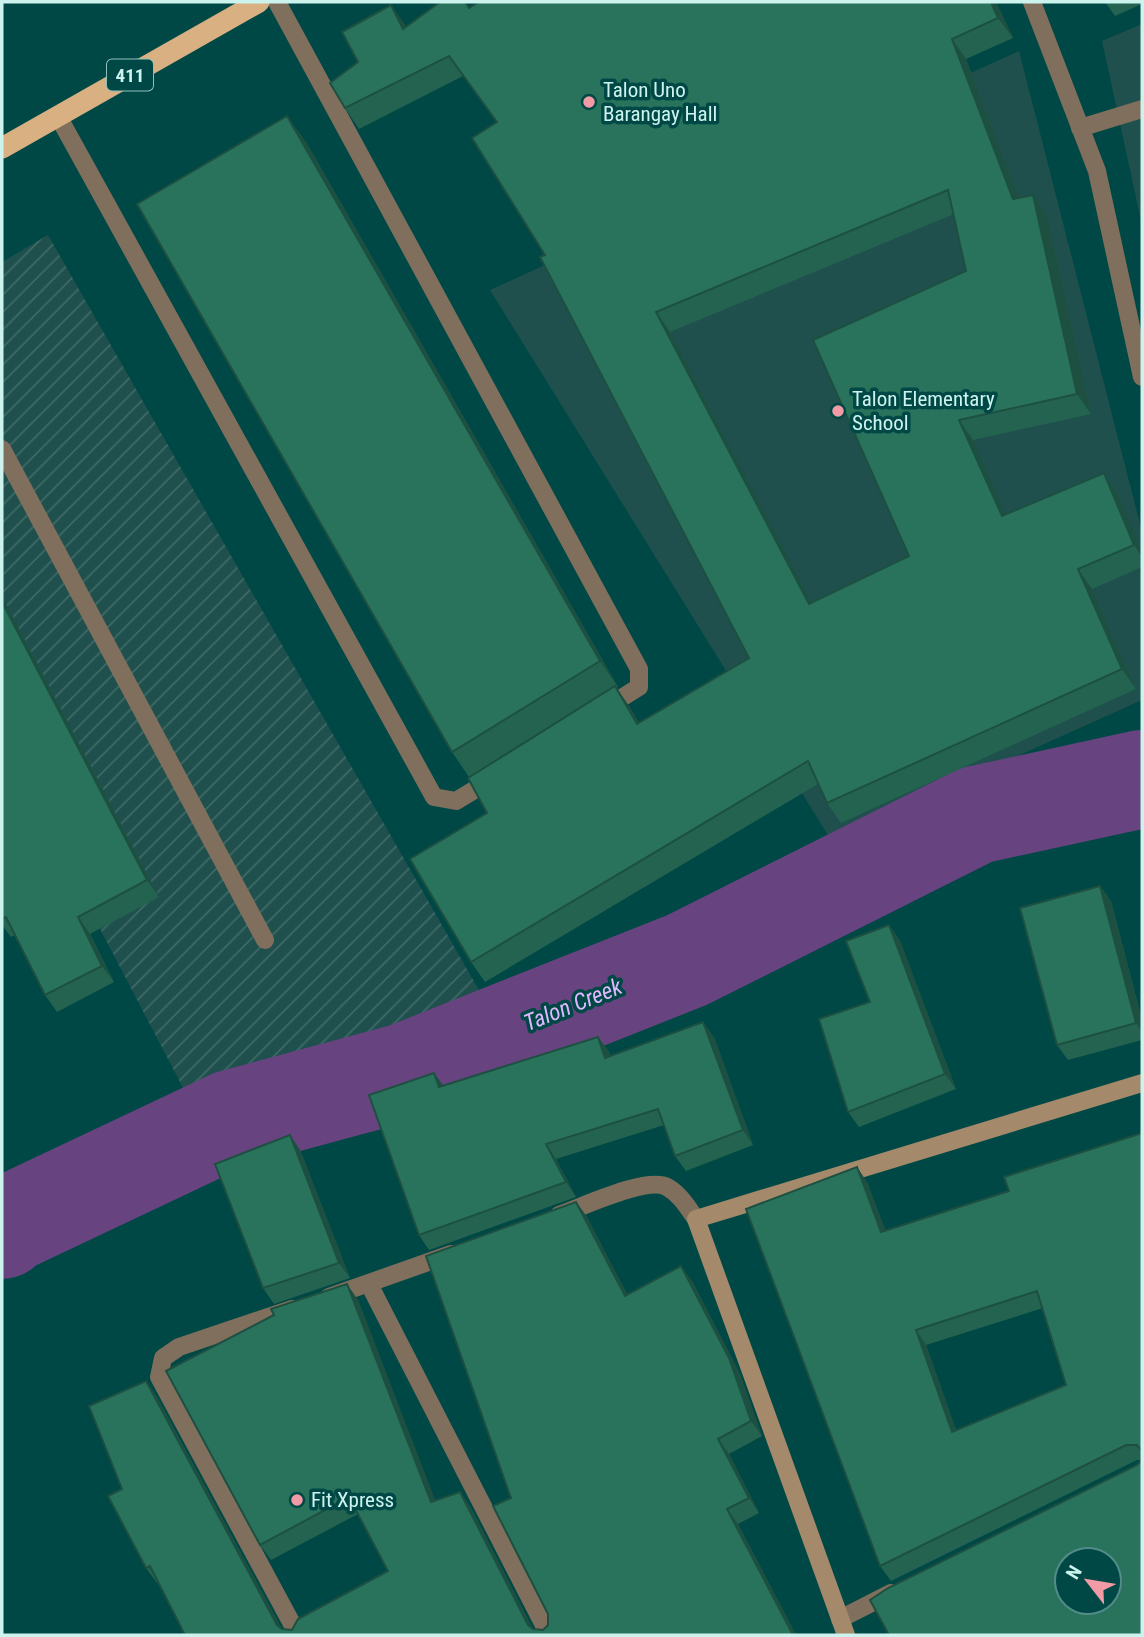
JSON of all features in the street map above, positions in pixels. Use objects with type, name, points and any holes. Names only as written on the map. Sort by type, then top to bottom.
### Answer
[{"type":"highway","name":"411","points":[[2,148],[259,2]]},
{"type":"street","points":[[277,2],[639,670],[639,687],[593,716]]},
{"type":"street","points":[[1032,2],[1097,171],[1142,377]]},
{"type":"street","points":[[1080,128],[1142,109]]},
{"type":"street","points":[[58,116],[434,797],[456,801],[513,766]]},
{"type":"street","points":[[2,449],[265,940]]},
{"type":"street","points":[[696,1219],[1142,1083]]},
{"type":"street","points":[[547,1220],[649,1183],[672,1190],[696,1219],[843,1627],[913,1583]]},
{"type":"street","points":[[298,1635],[159,1377],[163,1358],[179,1347],[471,1247]]},
{"type":"street","points":[[369,1284],[549,1635]]},
{"type":"shaded area","points":[[1142,24],[1142,225],[1102,41]]},
{"type":"shaded area","name":"Talon Elementary School","points":[[1019,51],[1142,532],[1142,700],[831,840],[490,290]]},
{"type":"shaded area","points":[[48,235],[492,1013],[193,1107],[2,741],[2,262]]},
{"type":"building","points":[[440,2],[465,2],[469,8],[479,2],[991,2],[998,18],[952,39],[1013,199],[1033,195],[1077,394],[959,420],[1002,516],[1104,473],[1134,545],[1078,569],[1122,669],[827,803],[808,761],[471,962],[410,859],[487,813],[468,778],[615,686],[637,724],[749,658],[540,257],[545,255],[472,138],[497,122],[449,56],[345,108],[330,83],[358,62],[342,32],[391,5],[403,29]],"holes":[[[948,190],[966,271],[813,340],[909,556],[809,604],[656,312]]]},
{"type":"building","points":[[287,116],[600,661],[452,752],[137,204]]},
{"type":"building","points":[[2,602],[147,880],[78,917],[102,966],[45,995],[6,917],[2,919]]},
{"type":"building","points":[[1100,886],[1136,1023],[1057,1045],[1020,908]]},
{"type":"building","points":[[889,925],[945,1074],[848,1112],[819,1019],[870,1002],[846,941]]},
{"type":"building","points":[[703,1022],[743,1130],[675,1156],[658,1109],[546,1144],[566,1182],[419,1235],[369,1095],[434,1073],[439,1087],[598,1037],[605,1058]]},
{"type":"building","points":[[1142,1133],[1142,1451],[1137,1445],[1126,1445],[880,1566],[746,1209],[857,1167],[881,1232],[1009,1191],[1004,1177]],"holes":[[[1037,1291],[1066,1385],[952,1432],[916,1330]]]},
{"type":"building","points":[[290,1135],[339,1263],[263,1288],[215,1164]]},
{"type":"building","points":[[576,1202],[625,1296],[681,1266],[729,1358],[751,1421],[718,1439],[749,1498],[727,1509],[793,1635],[185,1635],[150,1566],[146,1568],[108,1496],[122,1489],[89,1406],[146,1381],[277,1625],[282,1629],[292,1630],[298,1619],[388,1571],[349,1497],[260,1545],[166,1371],[274,1315],[271,1309],[347,1284],[431,1502],[460,1492],[528,1625],[533,1629],[543,1630],[548,1625],[548,1614],[493,1506],[511,1498],[426,1256]]},
{"type":"building","points":[[1142,1451],[1142,1635],[889,1635],[870,1600],[888,1588],[1141,1461]]},
{"type":"waterway","name":"Talon Creek","points":[[2,1230],[9,1224],[231,1119],[405,1072],[687,960],[976,815],[1142,779]]},
{"type":"place","name":"Talon Uno Barangay Hall","points":[[589,102]]},
{"type":"place","name":"Talon Elementary School","points":[[838,411]]},
{"type":"place","name":"Fit Xpress","points":[[297,1500]]}]
